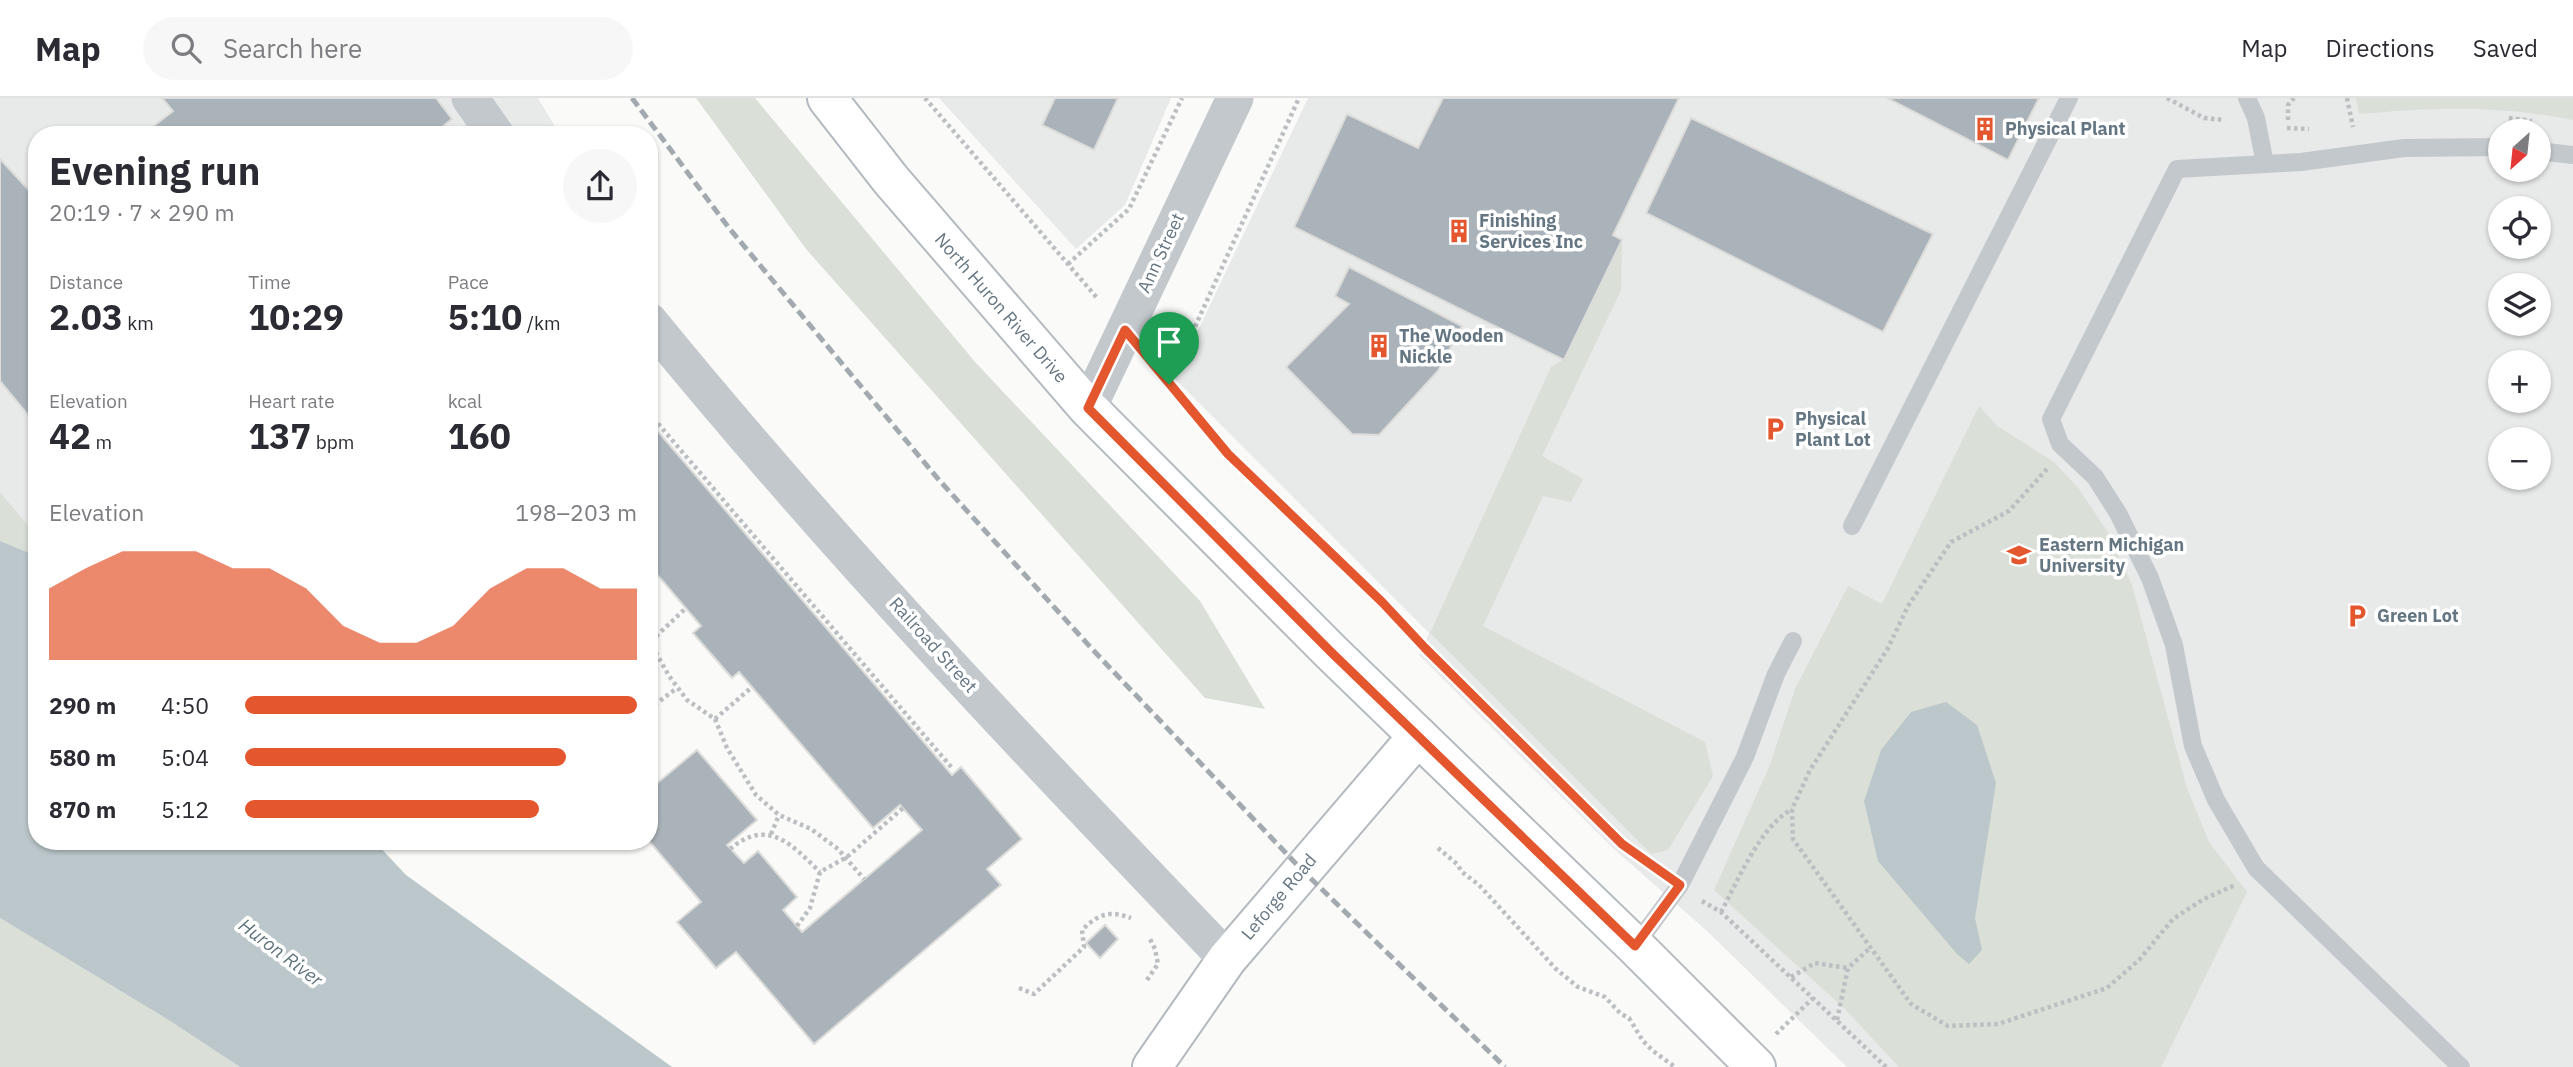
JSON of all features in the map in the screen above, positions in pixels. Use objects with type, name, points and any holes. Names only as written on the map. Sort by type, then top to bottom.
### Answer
[{"type":"main road","name":"North Huron River Drive","points":[[827,98],[891,180],[1088,408],[1753,1064]]},
{"type":"main road","name":"Leforge Road","points":[[1152,1067],[1227,959],[1418,736]]},
{"type":"street","points":[[470,98],[490,126]]},
{"type":"street","name":"Ann Street","points":[[1088,408],[1235,98]]},
{"type":"street","name":"Railroad Street","points":[[658,332],[701,385],[936,651],[1227,959]]},
{"type":"lane","points":[[1852,526],[2069,98]]},
{"type":"lane","points":[[2247,98],[2256,118],[2265,164]]},
{"type":"lane","points":[[2461,1067],[2256,868],[2216,800],[2193,746],[2174,645],[2150,578],[2118,513],[2095,477],[2060,444],[2051,419],[2177,169],[2301,162],[2404,148],[2488,147]]},
{"type":"lane","points":[[2552,153],[2573,155]]},
{"type":"lane","points":[[1635,946],[1680,885],[1745,757],[1776,674],[1793,641]]},
{"type":"path","points":[[925,98],[1228,454],[1382,602],[1622,844],[1721,912],[1886,1067]]},
{"type":"path","points":[[1068,264],[1129,209],[1182,98]]},
{"type":"path","points":[[1169,384],[1299,98]]},
{"type":"path","points":[[2167,98],[2204,118],[2228,120]]},
{"type":"path","points":[[2287,129],[2288,105],[2294,98]]},
{"type":"path","points":[[2347,98],[2354,128]]},
{"type":"path","points":[[658,424],[952,768]]},
{"type":"path","points":[[1721,912],[1767,830],[1779,816],[1791,808],[1810,770],[1887,650],[1908,606],[1951,542],[2009,511],[2054,462],[2060,444]]},
{"type":"path","points":[[658,634],[686,608]]},
{"type":"path","points":[[658,655],[687,700],[715,719],[727,748],[756,795],[779,815],[811,829],[847,857],[864,879]]},
{"type":"path","points":[[715,719],[752,687]]},
{"type":"path","points":[[658,702],[677,688]]},
{"type":"path","points":[[797,926],[810,908],[820,872],[847,857],[904,808]]},
{"type":"path","points":[[1791,808],[1793,839],[1870,948],[1911,1004],[1948,1026],[1998,1024],[2107,988],[2139,960],[2173,919],[2202,900],[2239,882]]},
{"type":"path","points":[[771,834],[779,815]]},
{"type":"path","points":[[730,849],[742,839],[771,834],[792,845],[820,872]]},
{"type":"path","points":[[1438,848],[1479,885],[1541,955],[1570,982],[1605,997],[1621,1014],[1629,1018],[1648,1046],[1675,1067]]},
{"type":"path","points":[[1019,988],[1034,994],[1084,947],[1082,930],[1092,919],[1104,913],[1116,913],[1131,917],[1139,925]]},
{"type":"path","points":[[1147,932],[1155,948],[1158,964],[1147,980]]},
{"type":"path","points":[[1837,1021],[1848,968],[1870,948]]},
{"type":"path","points":[[1791,977],[1815,963],[1848,968]]},
{"type":"path","points":[[1753,1064],[1812,998]]},
{"type":"shaded area","points":[[0,98],[538,98],[555,126],[28,126],[28,525],[0,492]]},
{"type":"shaded area","points":[[696,98],[755,98],[976,363],[1200,601],[1265,709],[1205,698],[806,249]]},
{"type":"shaded area","points":[[939,98],[1171,98],[1125,205],[1076,249]]},
{"type":"shaded area","name":"Eastern Michigan University","points":[[1308,98],[2573,98],[2573,1067],[1847,1067],[1708,932],[1614,849],[1419,655],[1429,633],[1175,379]]},
{"type":"shaded area","points":[[2356,98],[2573,98],[2573,120],[2519,112],[2466,109],[2359,114]]},
{"type":"shaded area","points":[[1622,240],[1621,290],[1542,456],[1583,479],[1571,502],[1543,496],[1483,626],[1705,742],[1713,776],[1668,850],[1651,854],[1430,633],[1551,367],[1564,359]]},
{"type":"shaded area","points":[[1979,406],[1997,426],[2054,462],[2079,489],[2107,531],[2132,585],[2187,788],[2209,842],[2247,892],[2161,1067],[1899,1067],[1845,1009],[1714,890],[1770,765],[1795,689],[1848,586],[1882,604]]},
{"type":"shaded area","points":[[0,492],[28,525],[28,552],[0,541]]},
{"type":"shaded area","points":[[0,918],[167,1019],[240,1067],[0,1067]]},
{"type":"water","name":"Huron River","points":[[0,541],[28,552],[28,850],[383,850],[406,875],[672,1067],[240,1067],[167,1019],[0,918]]},
{"type":"water","points":[[1946,702],[1977,725],[1996,783],[1975,918],[1982,950],[1969,964],[1957,954],[1878,861],[1864,801],[1881,750],[1911,712]]},
{"type":"building","points":[[162,98],[436,98],[452,119],[443,126],[154,126],[173,111]]},
{"type":"building","points":[[1055,98],[1118,98],[1094,150],[1042,125]]},
{"type":"building","name":"Finishing Services Inc","points":[[1443,98],[1679,98],[1613,235],[1622,240],[1564,360],[1294,227],[1347,114],[1418,148]]},
{"type":"building","name":"Physical Plant","points":[[1887,98],[2039,98],[2008,160]]},
{"type":"building","points":[[1691,118],[1933,234],[1883,332],[1646,213]]},
{"type":"building","points":[[0,159],[28,189],[28,415],[0,381]]},
{"type":"building","name":"The Wooden Nickle","points":[[1349,267],[1462,326],[1438,371],[1379,435],[1352,434],[1286,367],[1349,304],[1335,296]]},
{"type":"building","points":[[658,432],[952,775],[961,767],[1022,839],[987,869],[1001,885],[814,1044],[736,952],[716,968],[677,922],[701,902],[657,850],[658,782],[697,750],[757,820],[727,845],[744,863],[758,851],[797,897],[783,910],[802,932],[922,830],[900,805],[873,828],[739,672],[732,678],[693,633],[701,626],[658,576]]},
{"type":"building","points":[[1105,925],[1118,939],[1100,958],[1086,943]]},
{"type":"railway","points":[[632,98],[653,126]]},
{"type":"railway","points":[[658,133],[729,228],[939,480],[1093,650],[1302,870],[1505,1067]]},
{"type":"place","name":"Physical Plant","points":[[1985,129]]},
{"type":"place","name":"Finishing Services Inc","points":[[1459,231]]},
{"type":"place","name":"The Wooden Nickle","points":[[1379,346]]},
{"type":"place","name":"Physical Plant Lot","points":[[1775,429]]},
{"type":"place","name":"Eastern Michigan University","points":[[2019,555]]},
{"type":"place","name":"Green Lot","points":[[2357,616]]},
{"type":"route","points":[[1125,330],[1169,384],[1228,454],[1382,602],[1622,844],[1680,885],[1635,946],[1331,652],[1088,408],[1125,330]]}]
